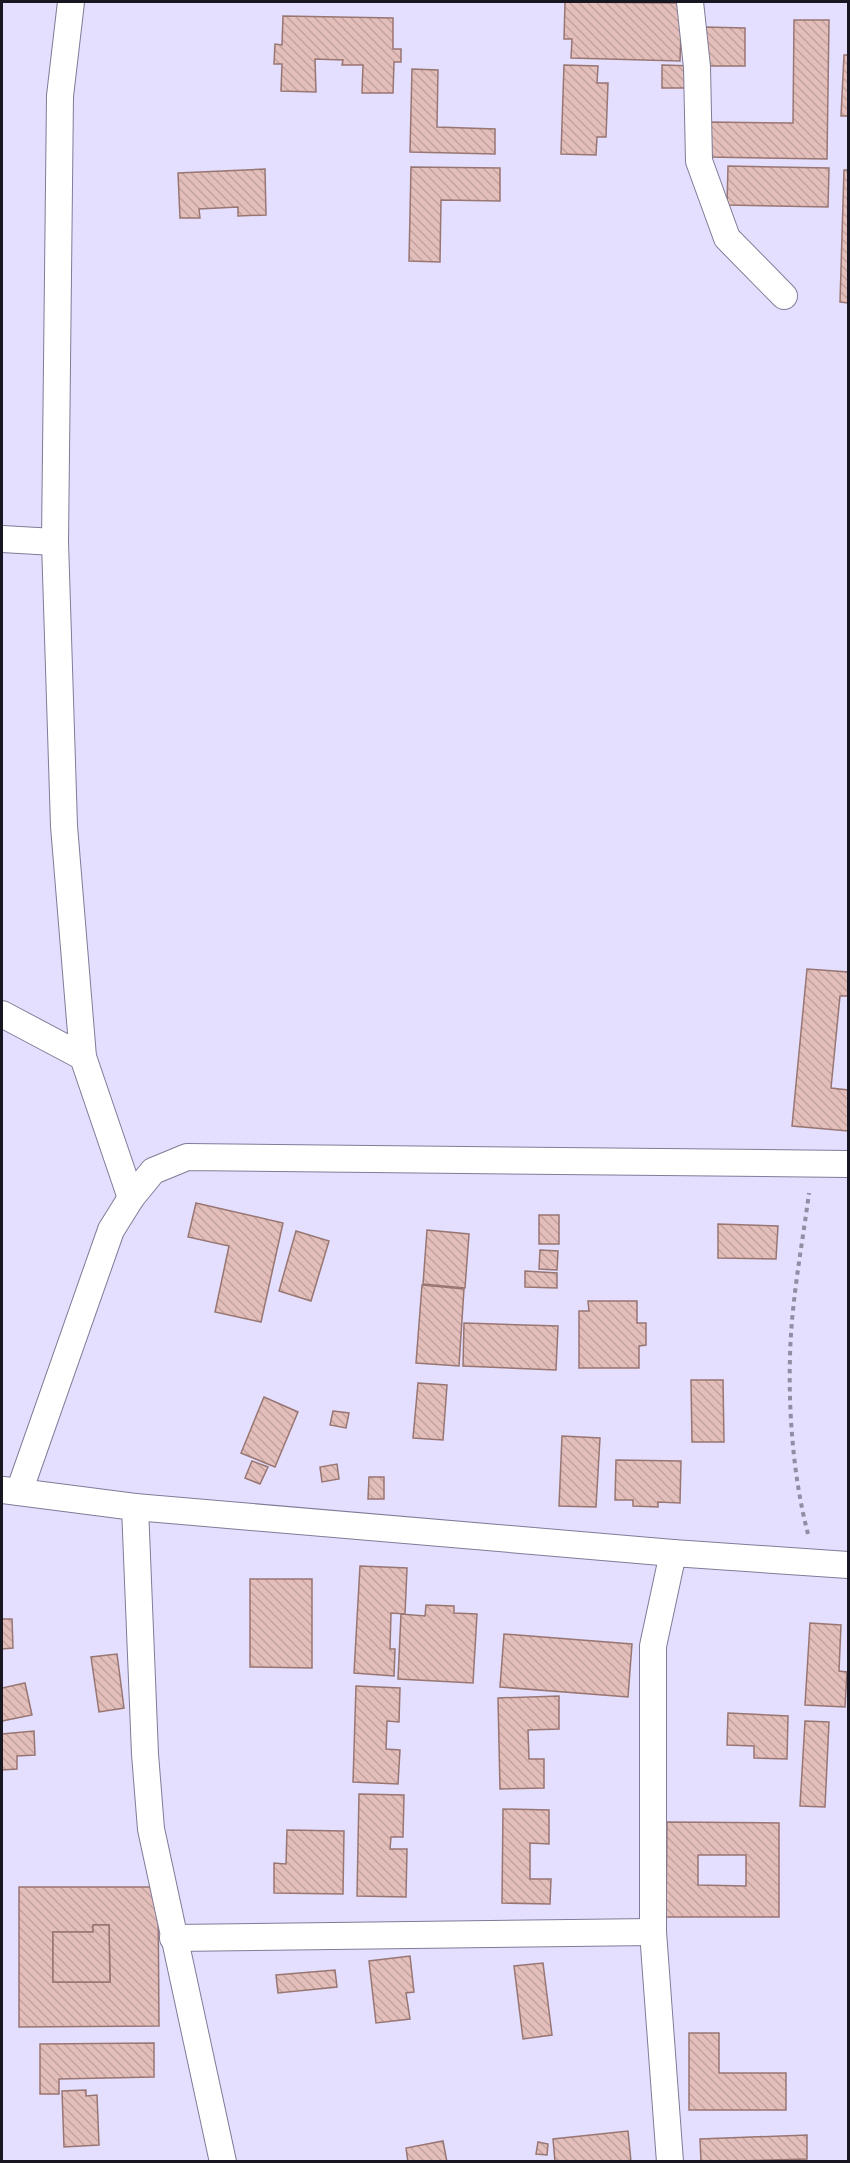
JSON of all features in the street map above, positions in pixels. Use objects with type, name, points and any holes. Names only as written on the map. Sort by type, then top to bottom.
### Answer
[{"type":"street","points":[[71,2],[60,96],[55,542],[64,826],[83,1057],[131,1198]]},
{"type":"street","points":[[690,2],[697,67],[699,161],[727,238],[784,296]]},
{"type":"street","points":[[2,539],[55,542]]},
{"type":"street","points":[[2,1014],[83,1057]]},
{"type":"street","points":[[849,1164],[187,1157],[153,1171],[131,1198],[111,1230],[10,1491],[135,1507],[673,1554],[849,1565]]},
{"type":"street","points":[[135,1507],[144,1754],[151,1829],[223,2162]]},
{"type":"street","points":[[670,2162],[653,1932],[653,1646],[673,1554]]},
{"type":"street","points":[[173,1938],[653,1932]]},
{"type":"path","points":[[813,1164],[791,1334],[791,1399],[800,1502],[816,1563]]},
{"type":"building","points":[[565,2],[682,3],[680,61],[571,58],[572,39],[564,39]]},
{"type":"building","points":[[283,16],[393,18],[393,49],[401,49],[401,62],[394,62],[393,93],[362,93],[363,65],[342,65],[343,60],[315,59],[316,92],[281,91],[282,64],[274,64],[275,44],[282,45]]},
{"type":"building","points":[[794,20],[829,20],[827,159],[708,157],[709,122],[793,123]]},
{"type":"building","points":[[705,27],[745,28],[745,66],[704,66]]},
{"type":"building","points":[[844,55],[848,55],[848,116],[841,116]]},
{"type":"building","points":[[564,65],[598,66],[597,83],[608,83],[606,137],[597,137],[596,155],[561,154]]},
{"type":"building","points":[[662,65],[694,66],[694,88],[662,88]]},
{"type":"building","points":[[412,69],[438,70],[437,127],[495,129],[495,154],[410,152]]},
{"type":"building","points":[[728,166],[829,168],[828,207],[727,205]]},
{"type":"building","points":[[411,167],[500,168],[500,201],[441,200],[440,262],[409,261]]},
{"type":"building","points":[[265,169],[266,215],[238,216],[238,207],[199,209],[200,218],[180,218],[178,173]]},
{"type":"building","points":[[844,170],[848,170],[848,303],[840,302]]},
{"type":"building","points":[[807,969],[848,972],[848,996],[840,996],[831,1088],[848,1090],[848,1131],[792,1126]]},
{"type":"building","points":[[196,1203],[283,1223],[261,1322],[215,1312],[229,1246],[188,1237]]},
{"type":"building","points":[[539,1215],[559,1215],[559,1244],[539,1244]]},
{"type":"building","points":[[718,1224],[778,1226],[776,1259],[718,1258]]},
{"type":"building","points":[[427,1230],[469,1234],[465,1288],[423,1284]]},
{"type":"building","points":[[296,1231],[329,1241],[311,1301],[279,1291]]},
{"type":"building","points":[[540,1250],[558,1251],[557,1270],[539,1269]]},
{"type":"building","points":[[525,1271],[557,1273],[557,1288],[525,1287]]},
{"type":"building","points":[[422,1285],[464,1289],[459,1366],[416,1363]]},
{"type":"building","points":[[588,1301],[637,1301],[637,1323],[646,1323],[646,1345],[639,1346],[639,1368],[579,1368],[579,1311],[589,1311]]},
{"type":"building","points":[[464,1323],[558,1326],[556,1370],[463,1366]]},
{"type":"building","points":[[691,1380],[723,1380],[724,1442],[692,1442]]},
{"type":"building","points":[[418,1383],[447,1385],[443,1440],[413,1438]]},
{"type":"building","points":[[264,1397],[298,1412],[275,1467],[241,1453]]},
{"type":"building","points":[[333,1411],[349,1413],[346,1428],[330,1425]]},
{"type":"building","points":[[562,1436],[600,1438],[596,1507],[559,1506]]},
{"type":"building","points":[[616,1460],[681,1461],[680,1503],[658,1502],[658,1507],[633,1506],[633,1500],[615,1500]]},
{"type":"building","points":[[252,1461],[268,1467],[260,1484],[245,1478]]},
{"type":"building","points":[[337,1464],[339,1479],[322,1482],[320,1467]]},
{"type":"building","points":[[369,1477],[384,1477],[384,1499],[368,1499]]},
{"type":"building","points":[[360,1566],[407,1568],[405,1614],[391,1613],[390,1649],[395,1649],[394,1676],[354,1673]]},
{"type":"building","points":[[250,1579],[312,1579],[312,1668],[250,1667]]},
{"type":"building","points":[[426,1605],[454,1606],[454,1613],[477,1614],[473,1683],[398,1679],[401,1614],[425,1616]]},
{"type":"building","points":[[2,1619],[12,1619],[13,1648],[2,1649]]},
{"type":"building","points":[[810,1623],[841,1625],[839,1671],[847,1672],[845,1707],[805,1705]]},
{"type":"building","points":[[504,1634],[632,1644],[628,1697],[500,1687]]},
{"type":"building","points":[[117,1654],[124,1708],[99,1712],[91,1657]]},
{"type":"building","points":[[25,1683],[32,1715],[2,1721],[2,1688]]},
{"type":"building","points":[[356,1686],[400,1688],[399,1722],[387,1721],[386,1749],[400,1750],[398,1784],[353,1782]]},
{"type":"building","points":[[559,1696],[559,1729],[528,1730],[529,1759],[544,1759],[544,1788],[500,1789],[498,1698]]},
{"type":"building","points":[[728,1713],[788,1716],[787,1759],[754,1758],[754,1746],[727,1745]]},
{"type":"building","points":[[805,1721],[829,1722],[825,1807],[800,1806]]},
{"type":"building","points":[[34,1731],[35,1755],[17,1756],[17,1769],[2,1770],[2,1734]]},
{"type":"building","points":[[359,1794],[404,1795],[403,1837],[391,1837],[390,1849],[407,1849],[406,1897],[357,1896]]},
{"type":"building","points":[[503,1809],[549,1810],[549,1844],[530,1843],[530,1879],[551,1879],[550,1904],[502,1903]]},
{"type":"building","points":[[667,1822],[779,1823],[779,1917],[666,1917]],"holes":[[[698,1855],[746,1855],[746,1886],[698,1885]]]},
{"type":"building","points":[[287,1830],[344,1831],[343,1894],[274,1893],[274,1863],[286,1864]]},
{"type":"building","points":[[19,1887],[158,1887],[159,2026],[19,2027]],"holes":[[[93,1925],[109,1925],[110,1982],[53,1982],[53,1932],[93,1932]]]},
{"type":"building","points":[[93,1925],[109,1925],[110,1982],[53,1982],[53,1932],[93,1932]]},
{"type":"building","points":[[410,1956],[414,1992],[406,1993],[410,2019],[376,2023],[369,1961]]},
{"type":"building","points":[[543,1963],[552,2035],[523,2039],[514,1966]]},
{"type":"building","points":[[335,1970],[337,1987],[278,1993],[276,1975]]},
{"type":"building","points":[[689,2033],[719,2033],[719,2073],[786,2073],[786,2110],[689,2110]]},
{"type":"building","points":[[154,2043],[154,2077],[59,2079],[59,2094],[40,2094],[40,2044]]},
{"type":"building","points":[[86,2090],[86,2096],[97,2095],[99,2145],[64,2147],[62,2091]]},
{"type":"building","points":[[628,2131],[631,2162],[555,2162],[553,2139]]},
{"type":"building","points":[[807,2135],[807,2159],[701,2162],[700,2139]]},
{"type":"building","points":[[443,2141],[447,2162],[408,2162],[406,2148]]},
{"type":"building","points":[[538,2142],[548,2144],[547,2155],[536,2154]]}]
